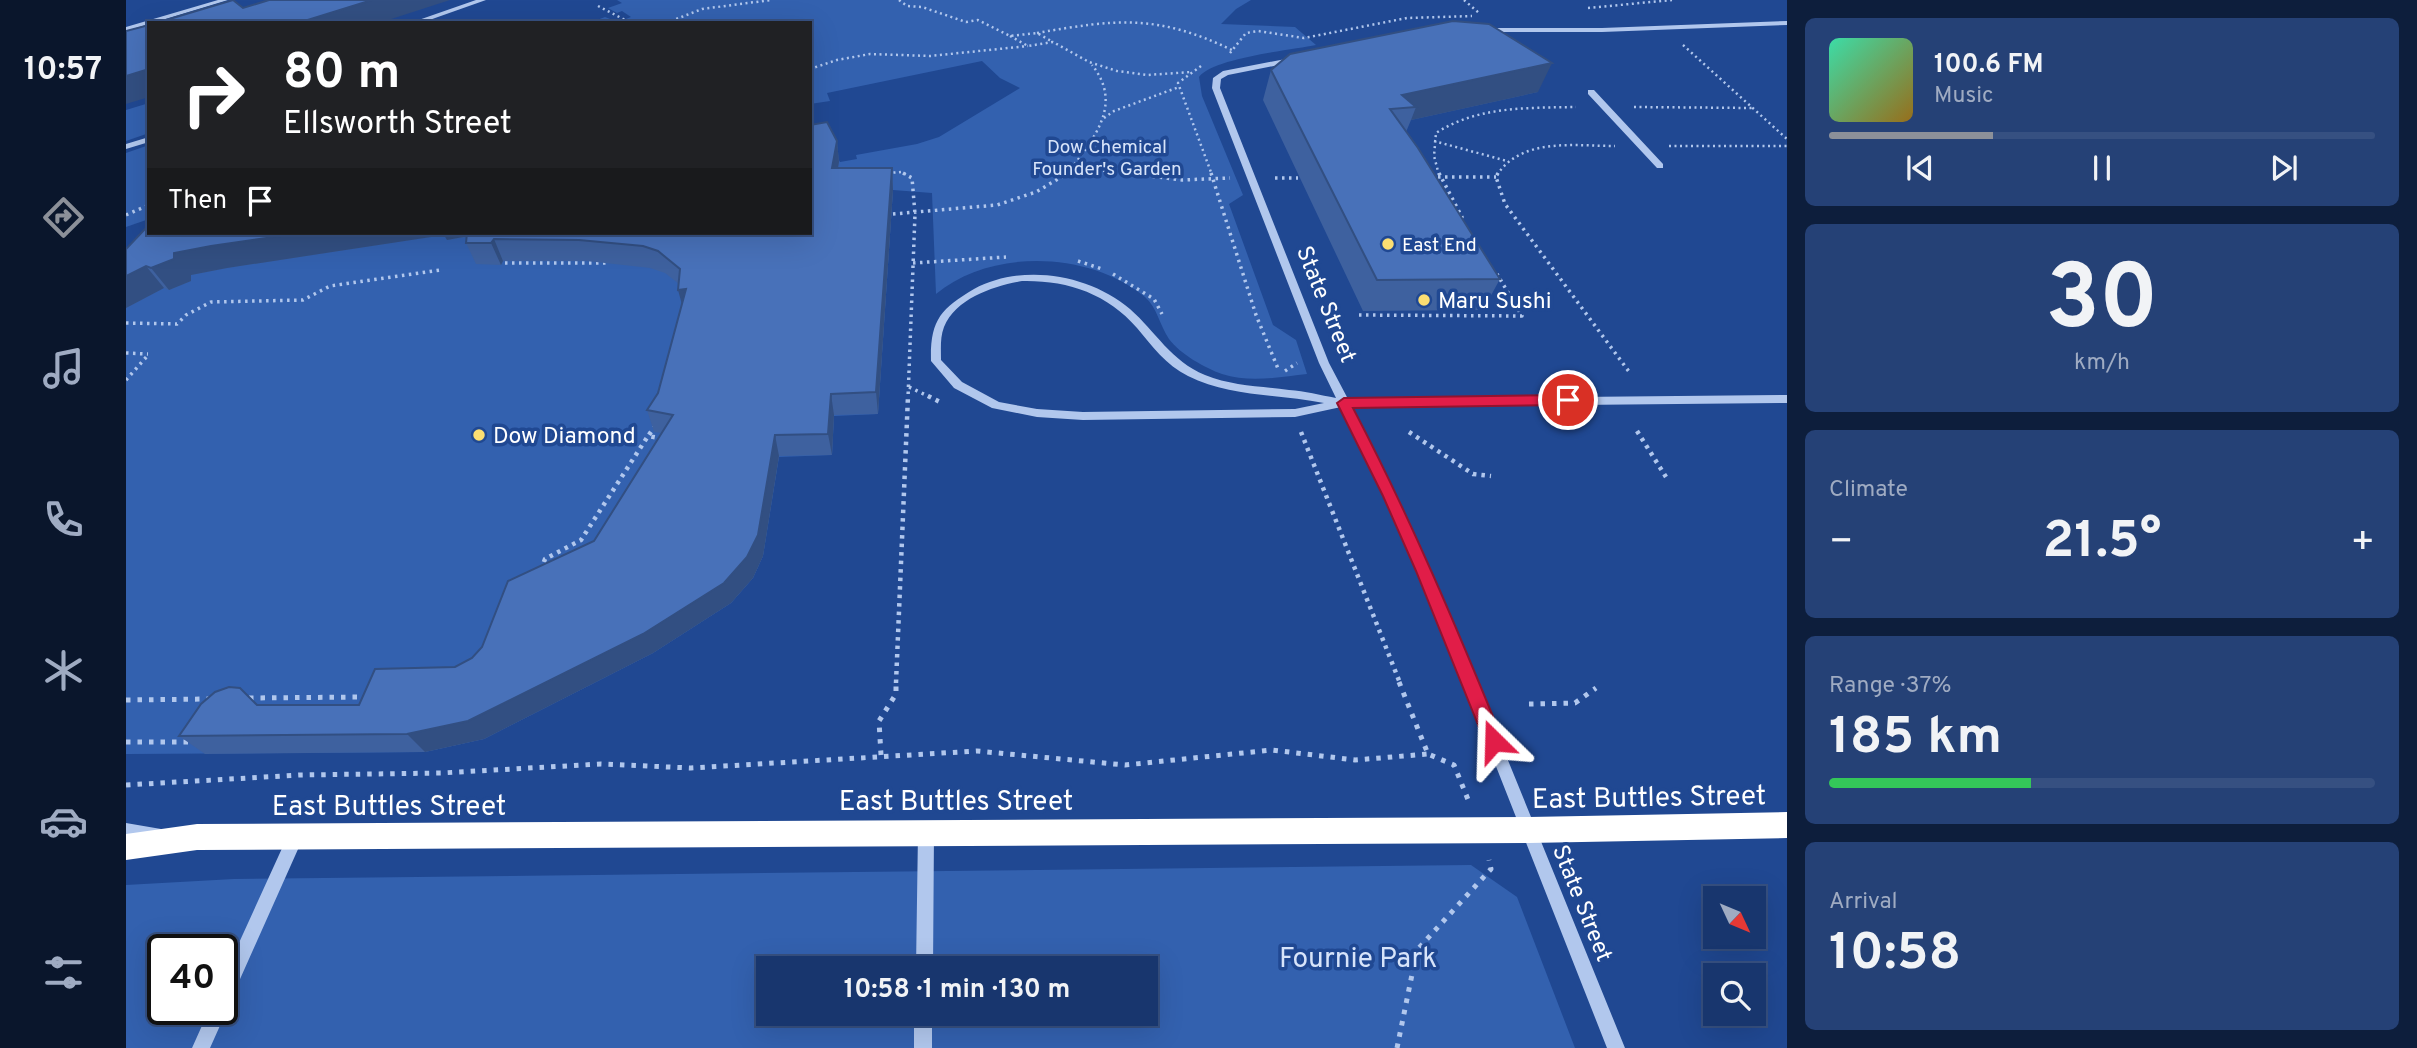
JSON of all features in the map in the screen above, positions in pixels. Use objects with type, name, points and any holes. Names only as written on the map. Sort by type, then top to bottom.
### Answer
[{"type":"highway","name":"East Buttles Street","points":[[197,837],[1530,830],[1787,825]]},
{"type":"highway","points":[[126,847],[197,837]]},
{"type":"street","points":[[153,21],[225,0]]},
{"type":"street","points":[[419,21],[483,0]]},
{"type":"street","points":[[126,29],[147,23]]},
{"type":"street","points":[[1474,31],[1602,30],[1787,23]]},
{"type":"street","points":[[1217,78],[1226,73],[1306,57]]},
{"type":"street","name":"State Street","points":[[1217,78],[1216,88],[1324,363],[1391,496],[1425,571],[1616,1048]]},
{"type":"street","points":[[1591,92],[1660,166]]},
{"type":"street","points":[[126,147],[147,140]]},
{"type":"street","points":[[1344,403],[1295,413],[1083,416],[1037,414],[996,405],[958,386],[936,361],[938,330],[952,308],[978,289],[1010,278],[1043,277],[1086,286],[1118,304],[1156,348],[1186,371],[1227,388],[1286,393],[1344,403],[1787,399]]},
{"type":"street","name":"East Buttles Street","points":[[126,831],[197,837]]},
{"type":"street","points":[[924,956],[926,832]]},
{"type":"street","points":[[238,964],[295,838]]},
{"type":"street","points":[[201,1048],[211,1025]]},
{"type":"street","points":[[923,1026],[923,1048]]},
{"type":"path","points":[[671,21],[702,9],[771,0]]},
{"type":"path","points":[[899,0],[907,5],[920,4],[938,14],[949,12],[966,22],[978,20],[1028,46]]},
{"type":"path","points":[[1464,0],[1476,10]]},
{"type":"path","points":[[598,6],[627,21]]},
{"type":"path","points":[[1010,36],[1085,25],[1157,23],[1179,27],[1232,50]]},
{"type":"path","points":[[1037,33],[1089,62],[1117,71],[1147,75],[1191,72]]},
{"type":"path","points":[[1677,40],[1787,139]]},
{"type":"path","points":[[812,68],[870,54],[930,56],[1053,42]]},
{"type":"path","points":[[893,214],[997,205],[1036,192],[1068,173],[1101,127],[1107,97],[1103,75],[1089,62]]},
{"type":"path","points":[[1103,118],[1115,110],[1180,87]]},
{"type":"path","points":[[1453,225],[1462,217],[1438,177],[1434,141],[1436,133],[1448,124],[1485,112],[1604,107],[1752,108]]},
{"type":"path","points":[[1434,141],[1508,161]]},
{"type":"path","points":[[1630,373],[1505,204],[1496,177],[1501,166],[1539,147],[1787,146]]},
{"type":"path","points":[[1068,173],[1097,170],[1182,180],[1231,178]]},
{"type":"path","points":[[880,173],[901,172],[912,178],[915,214],[896,694],[879,720],[881,755]]},
{"type":"path","points":[[1428,178],[1496,177]]},
{"type":"path","points":[[1272,178],[1298,178]]},
{"type":"path","points":[[126,215],[147,206]]},
{"type":"path","points":[[499,263],[504,253]]},
{"type":"path","points":[[505,263],[616,263]]},
{"type":"path","points":[[1359,315],[1522,316],[1494,269]]},
{"type":"path","points":[[126,323],[177,324],[186,315],[211,302],[303,300],[330,286],[440,270]]},
{"type":"path","points":[[126,353],[149,354],[126,380]]},
{"type":"path","points":[[541,572],[545,559],[581,540],[662,416]]},
{"type":"path","points":[[653,429],[665,432]]},
{"type":"path","points":[[1637,431],[1666,477]]},
{"type":"path","points":[[1409,432],[1473,474],[1491,476]]},
{"type":"path","points":[[648,436],[671,441]]},
{"type":"path","points":[[1529,704],[1575,703],[1596,688]]},
{"type":"path","points":[[247,698],[369,698]]},
{"type":"path","points":[[126,699],[220,699]]},
{"type":"path","points":[[126,742],[200,742]]},
{"type":"path","points":[[126,785],[300,775],[441,773],[601,764],[691,768],[977,751],[1125,765],[1272,750],[1355,761],[1428,754]]},
{"type":"green space","name":"Dow Diamond","points":[[617,0],[1251,0],[1236,9],[1221,24],[1295,27],[1316,45],[1236,60],[1207,70],[1199,77],[1202,96],[1243,195],[1229,204],[1273,325],[1296,340],[1307,374],[1243,378],[1208,368],[1174,345],[1153,306],[1145,297],[1122,282],[1097,271],[1069,264],[1041,261],[984,269],[959,279],[936,294],[932,193],[893,190],[878,414],[834,416],[832,455],[779,457],[763,556],[753,578],[731,603],[653,653],[484,739],[425,752],[126,754],[126,289],[198,235],[812,235],[829,143],[840,162],[857,159],[856,155],[917,144],[939,137],[1020,88],[1000,78],[982,61],[827,93],[830,101],[812,104],[812,21],[621,21],[631,17],[622,11],[617,13],[608,8],[622,3]]},
{"type":"green space","name":"Dow Diamond","points":[[605,17],[615,21],[594,21]]},
{"type":"green space","points":[[147,104],[147,134],[126,141],[126,110]]},
{"type":"green space","points":[[147,146],[147,220],[126,227],[126,153]]},
{"type":"green space","name":"Fournie Park","points":[[1471,865],[1517,897],[1575,1048],[126,1048],[126,885],[234,879]]},
{"type":"building","points":[[233,0],[243,8],[269,0],[372,0],[304,21],[163,21]]},
{"type":"building","name":"East End","points":[[1453,21],[1489,24],[1552,63],[1402,95],[1416,107],[1390,109],[1418,148],[1500,279],[1377,280],[1271,70],[1290,54]]},
{"type":"building","points":[[147,26],[147,70],[126,76],[126,31]]},
{"type":"building","name":"Dow Diamond","points":[[827,122],[837,141],[832,168],[892,168],[876,392],[831,394],[828,434],[775,435],[758,535],[747,557],[724,583],[643,634],[468,721],[407,734],[179,736],[201,704],[215,692],[229,687],[240,688],[257,705],[359,705],[375,669],[455,667],[472,658],[482,647],[508,581],[594,541],[673,415],[647,410],[658,393],[686,289],[678,290],[680,269],[658,251],[643,246],[579,240],[494,239],[491,243],[466,243],[467,235],[812,235],[812,125]]},
{"type":"building","points":[[147,228],[147,235],[288,235],[174,253],[174,259],[151,268],[146,266],[126,276],[126,249]]},
{"type":"place","name":"East End","points":[[1388,244]]},
{"type":"place","name":"Maru Sushi","points":[[1424,300]]},
{"type":"place","name":"Dow Diamond","points":[[479,435]]},
{"type":"route","points":[[1494,741],[1425,571],[1344,403],[1568,400]]},
{"type":"park label","name":"Dow Chemical Founder's Garden","points":[[1107,157]]}]
